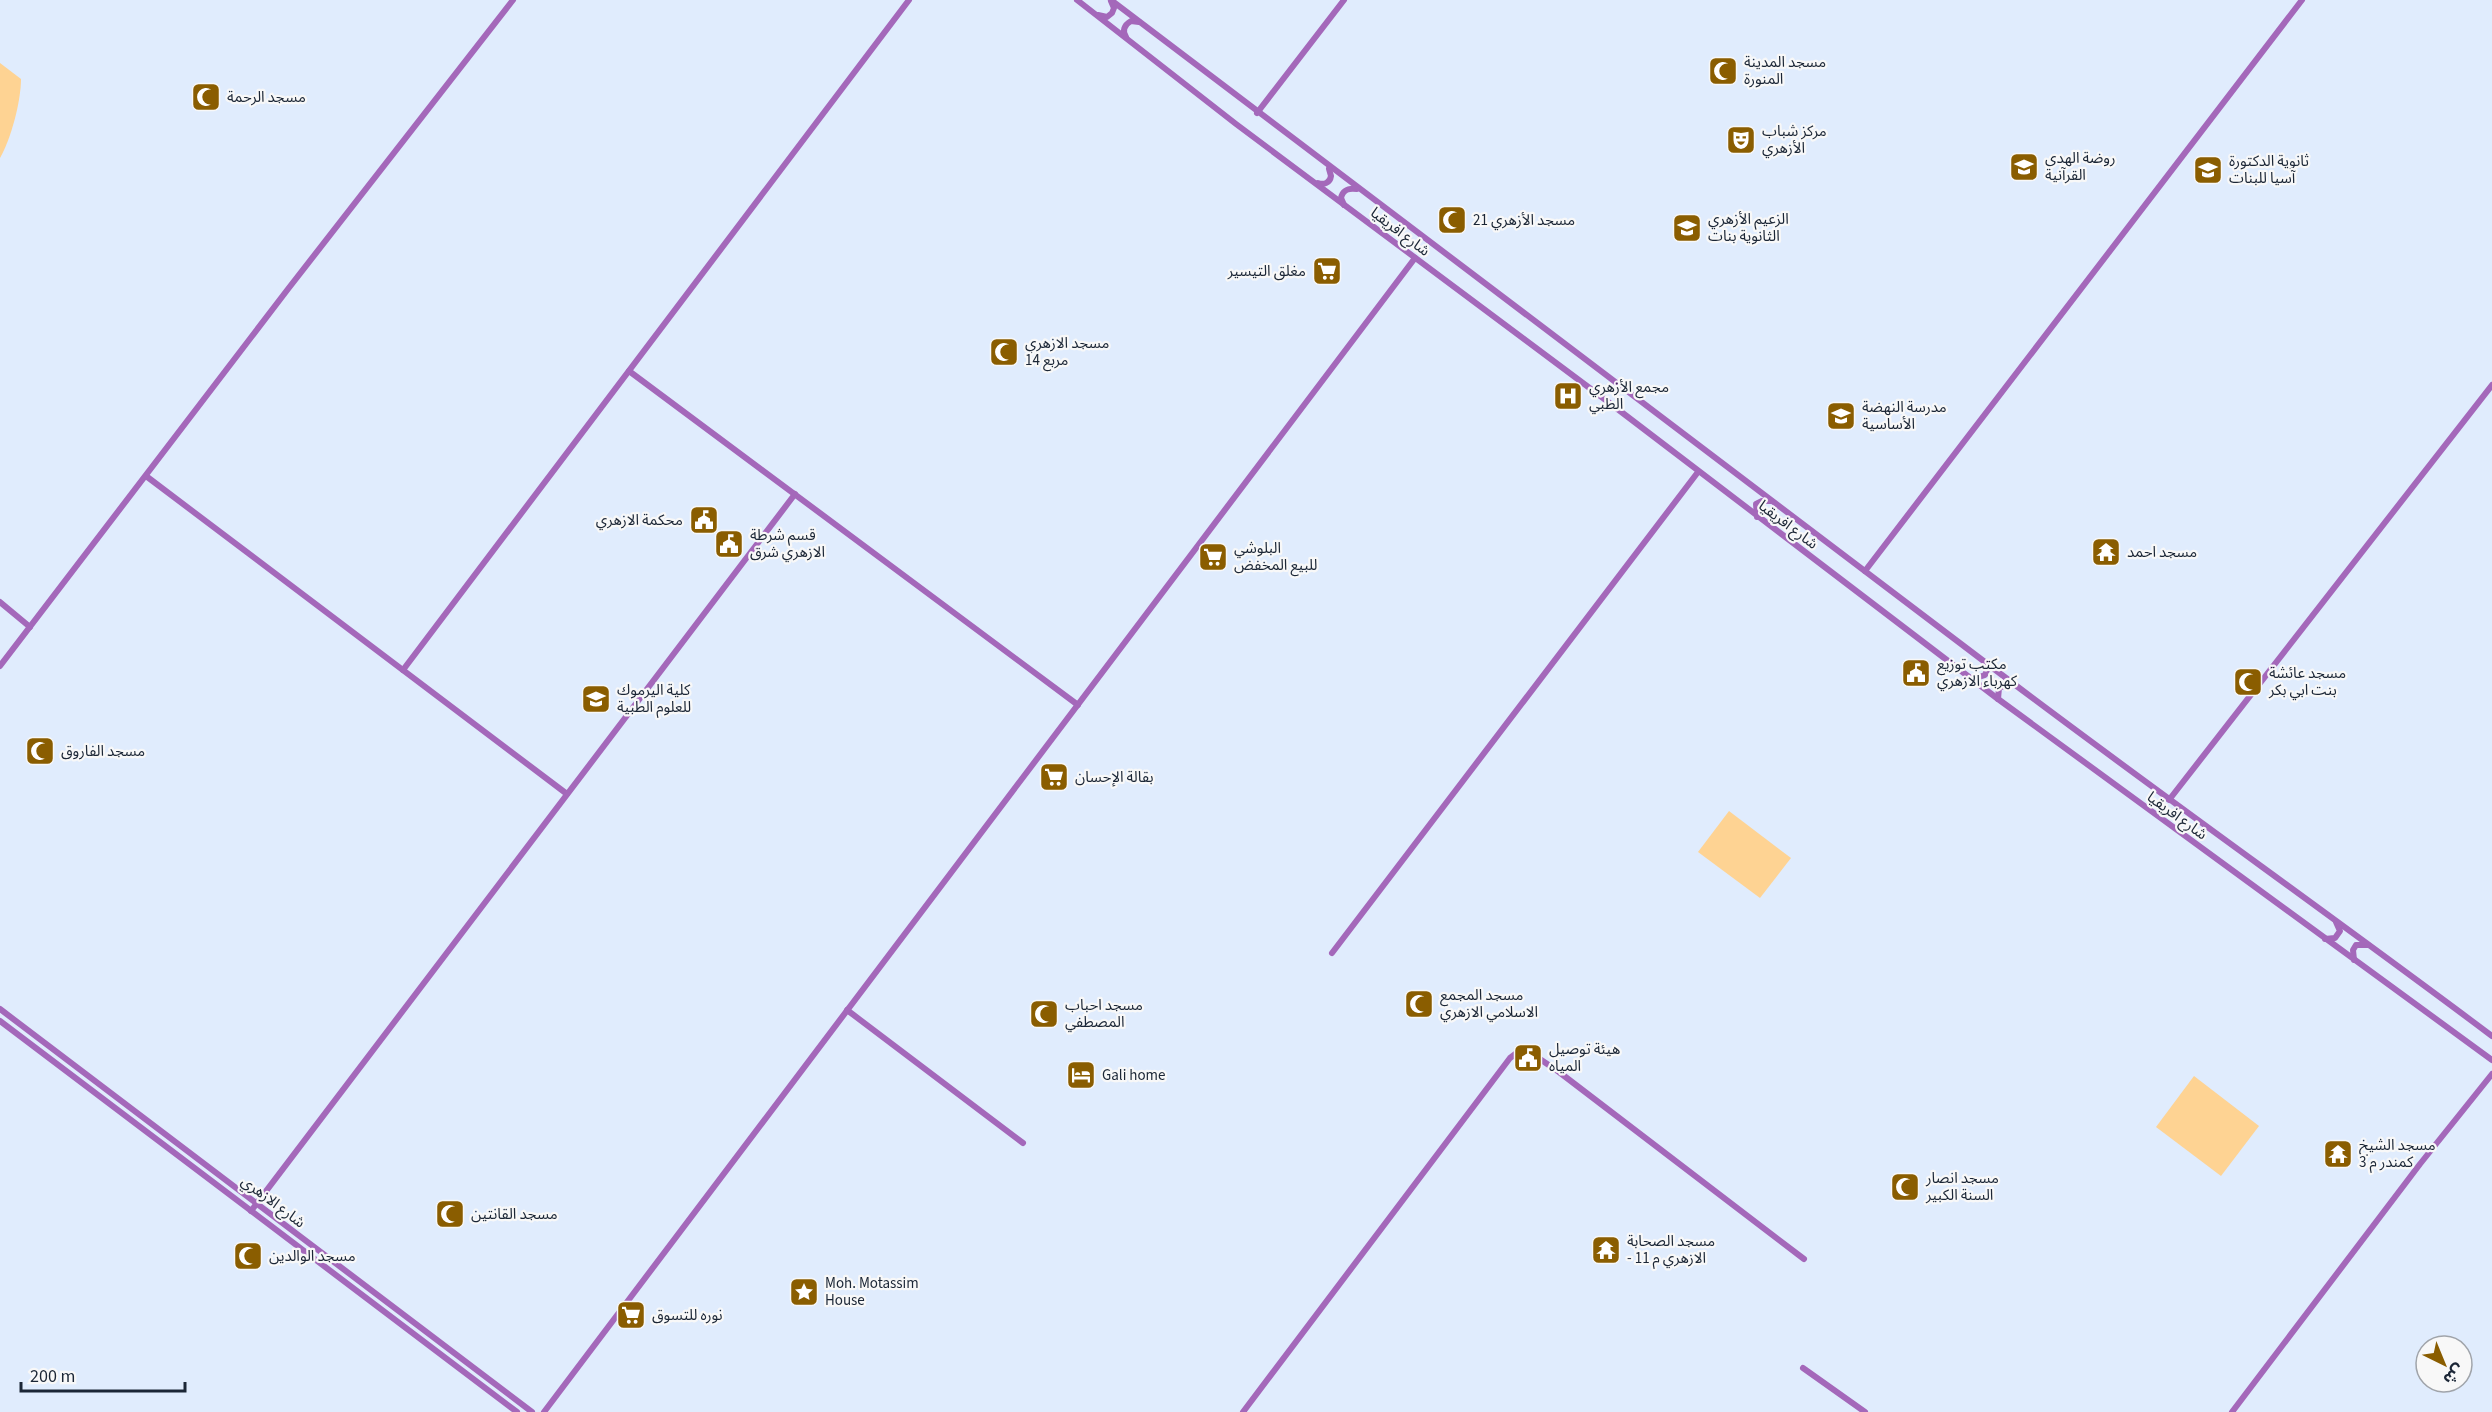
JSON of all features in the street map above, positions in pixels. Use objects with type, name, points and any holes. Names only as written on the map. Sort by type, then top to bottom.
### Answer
[{"type":"street","points":[[0,666],[513,0]]},
{"type":"street","points":[[403,670],[909,0]]},
{"type":"street","name":"شارع افريقيا","points":[[1077,0],[1344,205],[1998,699],[2492,1060]]},
{"type":"street","points":[[1095,14],[1104,17],[1112,14],[1114,8],[1111,0]]},
{"type":"street","name":"شارع افريقيا","points":[[1111,0],[2011,683],[2492,1036]]},
{"type":"street","points":[[1257,113],[1344,0]]},
{"type":"street","points":[[1865,572],[2302,0]]},
{"type":"street","points":[[1128,39],[1124,34],[1125,25],[1134,21],[1143,24]]},
{"type":"street","points":[[1314,182],[1325,184],[1331,179],[1331,173],[1326,165]]},
{"type":"street","points":[[1344,205],[1341,198],[1344,192],[1349,189],[1358,189]]},
{"type":"street","points":[[544,1412],[1415,258]]},
{"type":"street","points":[[629,371],[1078,705]]},
{"type":"street","points":[[2169,800],[2492,385]]},
{"type":"street","points":[[1332,953],[1698,472]]},
{"type":"street","points":[[146,476],[567,794]]},
{"type":"street","points":[[250,1211],[795,494]]},
{"type":"street","points":[[1757,517],[1756,504],[1762,501],[1772,501]]},
{"type":"street","points":[[0,602],[30,627]]},
{"type":"street","points":[[1972,679],[1985,675],[1987,670],[1984,662]]},
{"type":"street","points":[[1998,699],[1999,688],[2011,683]]},
{"type":"street","points":[[2325,939],[2335,938],[2338,935],[2339,928],[2335,921]]},
{"type":"street","points":[[2354,960],[2353,950],[2356,945],[2369,945]]},
{"type":"street","name":"شارع الازهري","points":[[0,1009],[532,1412]]},
{"type":"street","points":[[847,1010],[1023,1143]]},
{"type":"street","name":"شارع الازهري","points":[[0,1021],[517,1412]]},
{"type":"street","points":[[1243,1412],[1510,1058],[1518,1052],[1531,1053],[1559,1072],[1804,1259]]},
{"type":"street","points":[[2232,1412],[2420,1164],[2492,1074]]},
{"type":"street","points":[[1803,1368],[1865,1412]]},
{"type":"shaded area","points":[[0,63],[21,79],[15,120],[0,158]]},
{"type":"shaded area","points":[[1729,811],[1791,858],[1760,898],[1698,852]]},
{"type":"shaded area","points":[[2194,1076],[2259,1126],[2221,1176],[2156,1127]]},
{"type":"place","name":"مسجد المدينة المنورة","points":[[1723,71]]},
{"type":"place","name":"مسجد الرحمة","points":[[206,97]]},
{"type":"place","name":"مركز شباب الأزهري","points":[[1741,140]]},
{"type":"place","name":"روضة الهدى القرآنية","points":[[2024,167]]},
{"type":"place","name":"ثانوية الدكتورة آسيا للبنات","points":[[2208,170]]},
{"type":"place","name":"مسجد الأزهري 21","points":[[1452,220]]},
{"type":"place","name":"الزعيم الأزهري الثانوية بنات","points":[[1687,228]]},
{"type":"place","name":"مغلق التيسير","points":[[1327,271]]},
{"type":"place","name":"مسجد الازهري مربع 14","points":[[1004,352]]},
{"type":"place","name":"مجمع الأزهري الطبي","points":[[1568,396]]},
{"type":"place","name":"مدرسة النهضة الأساسية","points":[[1841,416]]},
{"type":"place","name":"محكمة الازهري","points":[[704,520]]},
{"type":"place","name":"قسم شرطة الازهري شرق","points":[[729,544]]},
{"type":"place","name":"مسجد احمد","points":[[2106,552]]},
{"type":"place","name":"البلوشي للبيع المخفض","points":[[1213,557]]},
{"type":"place","name":"مكتب توزيع كهرباء الازهري","points":[[1916,673]]},
{"type":"place","name":"مسجد عائشة بنت ابي بكر","points":[[2248,682]]},
{"type":"place","name":"كلية اليرموك للعلوم الطبية","points":[[596,699]]},
{"type":"place","name":"مسجد الفاروق","points":[[40,751]]},
{"type":"place","name":"بقالة الإحسان","points":[[1054,777]]},
{"type":"place","name":"مسجد المجمع الاسلامي الازهري","points":[[1419,1004]]},
{"type":"place","name":"مسجد احباب المصطفي","points":[[1044,1014]]},
{"type":"place","name":"هيئة توصيل المياه","points":[[1528,1058]]},
{"type":"place","name":"Gali home","points":[[1081,1075]]},
{"type":"place","name":"مسجد الشيخ كمندر م 3","points":[[2338,1154]]},
{"type":"place","name":"مسجد انصار السنة الكبير","points":[[1905,1187]]},
{"type":"place","name":"مسجد القانتين","points":[[450,1214]]},
{"type":"place","name":"مسجد الصحابة - الازهري م 11","points":[[1606,1250]]},
{"type":"place","name":"مسجد الوالدين","points":[[248,1256]]},
{"type":"place","name":"Moh. Motassim House","points":[[804,1292]]},
{"type":"place","name":"نوره للتسوق","points":[[631,1315]]}]
